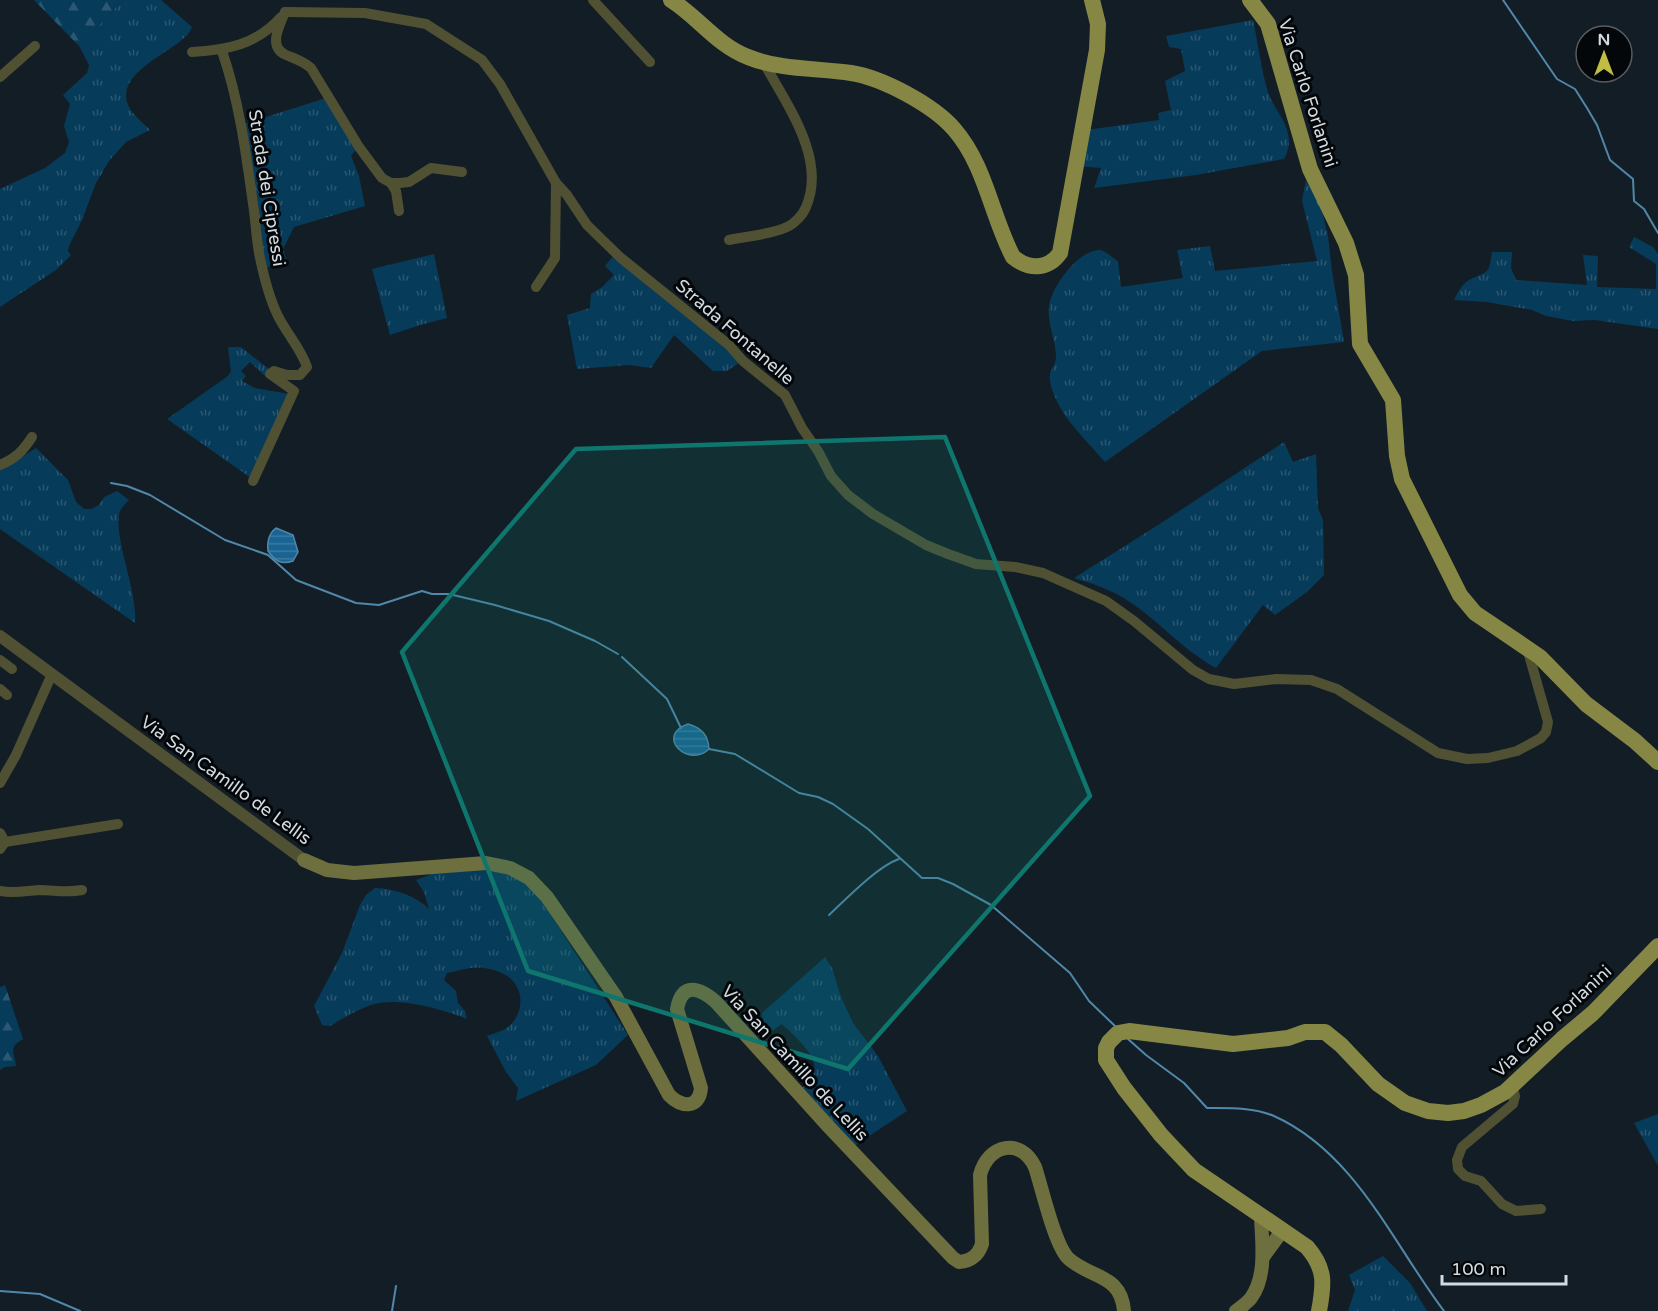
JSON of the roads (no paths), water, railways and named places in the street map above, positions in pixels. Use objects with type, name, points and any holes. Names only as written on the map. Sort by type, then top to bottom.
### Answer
[{"type":"main road","points":[[672,0],[736,52],[765,63],[854,73],[893,87],[942,117],[955,130],[987,185],[1013,257],[1020,262],[1037,267],[1054,261],[1060,253],[1096,50],[1098,24],[1092,0]]},
{"type":"main road","name":"Via Carlo Forlanini","points":[[1250,0],[1268,24],[1310,169],[1346,243],[1356,275],[1360,344],[1393,400],[1397,456],[1402,479],[1460,595],[1475,613],[1540,657],[1586,704],[1635,741],[1658,762]]},
{"type":"main road","name":"Via San Camillo de Lellis","points":[[304,861],[327,870],[354,873],[486,863],[510,868],[529,878],[547,897],[616,997],[669,1095],[675,1101],[682,1105],[689,1104],[697,1101],[700,1095],[701,1088],[679,1022],[677,1009],[679,998],[685,991],[694,989],[705,992],[716,1002],[829,1127],[959,1262],[973,1258],[978,1254],[982,1244],[980,1174],[983,1164],[989,1155],[1000,1149],[1016,1148],[1024,1153],[1032,1160],[1035,1167],[1059,1246],[1068,1259],[1108,1281],[1116,1288],[1121,1295],[1124,1311]]},
{"type":"main road","name":"Via Carlo Forlanini","points":[[1319,1311],[1323,1289],[1322,1270],[1317,1258],[1307,1247],[1194,1170],[1161,1135],[1108,1064],[1106,1048],[1113,1037],[1123,1031],[1129,1031],[1233,1044],[1288,1038],[1305,1032],[1325,1032],[1341,1045],[1378,1084],[1405,1103],[1428,1111],[1448,1113],[1464,1111],[1506,1092],[1548,1051],[1593,1013],[1658,946]]},
{"type":"main road","points":[[1236,1311],[1251,1298],[1258,1283],[1263,1257],[1261,1217]]},
{"type":"main road","points":[[1263,1257],[1282,1231]]},
{"type":"street","points":[[593,0],[650,62]]},
{"type":"street","points":[[192,52],[222,51],[241,44],[272,26],[285,12]]},
{"type":"street","points":[[285,12],[275,38],[276,45],[285,55],[303,61],[311,68],[359,147],[382,178],[391,183],[396,191],[399,211]]},
{"type":"street","name":"Strada Fontanelle","points":[[285,12],[365,13],[426,24],[482,60],[500,84],[538,155],[587,225],[621,258],[729,345],[743,362],[785,395],[831,476],[848,495],[873,514],[927,545],[976,564],[1016,567],[1043,573],[1106,601],[1193,670],[1209,679],[1234,684],[1276,679],[1311,680],[1337,689],[1438,753],[1467,759],[1488,758],[1517,751],[1541,738],[1546,732],[1548,722],[1527,648]]},
{"type":"street","points":[[0,77],[35,46]]},
{"type":"street","name":"Strada dei Cipressi","points":[[222,51],[231,76],[236,101],[254,206],[255,231],[260,259],[277,314],[303,355],[307,367],[300,375],[287,375],[273,371],[270,374],[294,391],[253,481]]},
{"type":"street","points":[[729,240],[788,227],[803,213],[811,196],[812,170],[801,130],[765,63]]},
{"type":"street","points":[[391,183],[409,182],[431,168],[462,172]]},
{"type":"street","points":[[536,287],[555,258],[556,183]]},
{"type":"street","points":[[0,465],[9,462],[23,451],[32,437]]},
{"type":"street","name":"Via San Camillo de Lellis","points":[[0,636],[304,861]]},
{"type":"street","points":[[0,660],[12,669]]},
{"type":"street","points":[[0,783],[16,755],[52,674]]},
{"type":"street","points":[[2,841],[118,824]]},
{"type":"street","points":[[0,891],[11,893],[40,890],[67,893],[82,890]]},
{"type":"street","points":[[1512,1086],[1515,1096],[1514,1104],[1462,1147],[1457,1160],[1458,1169],[1465,1176],[1481,1181],[1502,1204],[1516,1211],[1540,1209]]},
{"type":"waterway","points":[[1503,0],[1557,79],[1575,89],[1597,125],[1610,160],[1633,179],[1634,201],[1644,209],[1658,233]]},
{"type":"waterway","points":[[111,483],[127,486],[150,495],[225,540],[268,555],[296,580],[356,603],[379,605],[422,591],[432,594],[449,594],[549,621],[595,641],[618,654]]},
{"type":"waterway","points":[[622,657],[667,699],[681,728]]},
{"type":"waterway","points":[[709,749],[735,754],[799,793],[818,797],[833,804],[868,829],[922,878],[938,878],[991,905],[1070,973],[1089,1001],[1116,1027]]},
{"type":"waterway","points":[[829,915],[872,876],[899,859]]},
{"type":"waterway","points":[[1128,1039],[1184,1083],[1207,1108],[1232,1108],[1266,1113],[1303,1132],[1328,1153],[1371,1202],[1444,1311]]},
{"type":"waterway","points":[[392,1311],[396,1286]]},
{"type":"waterway","points":[[0,1291],[40,1294],[80,1311]]}]
